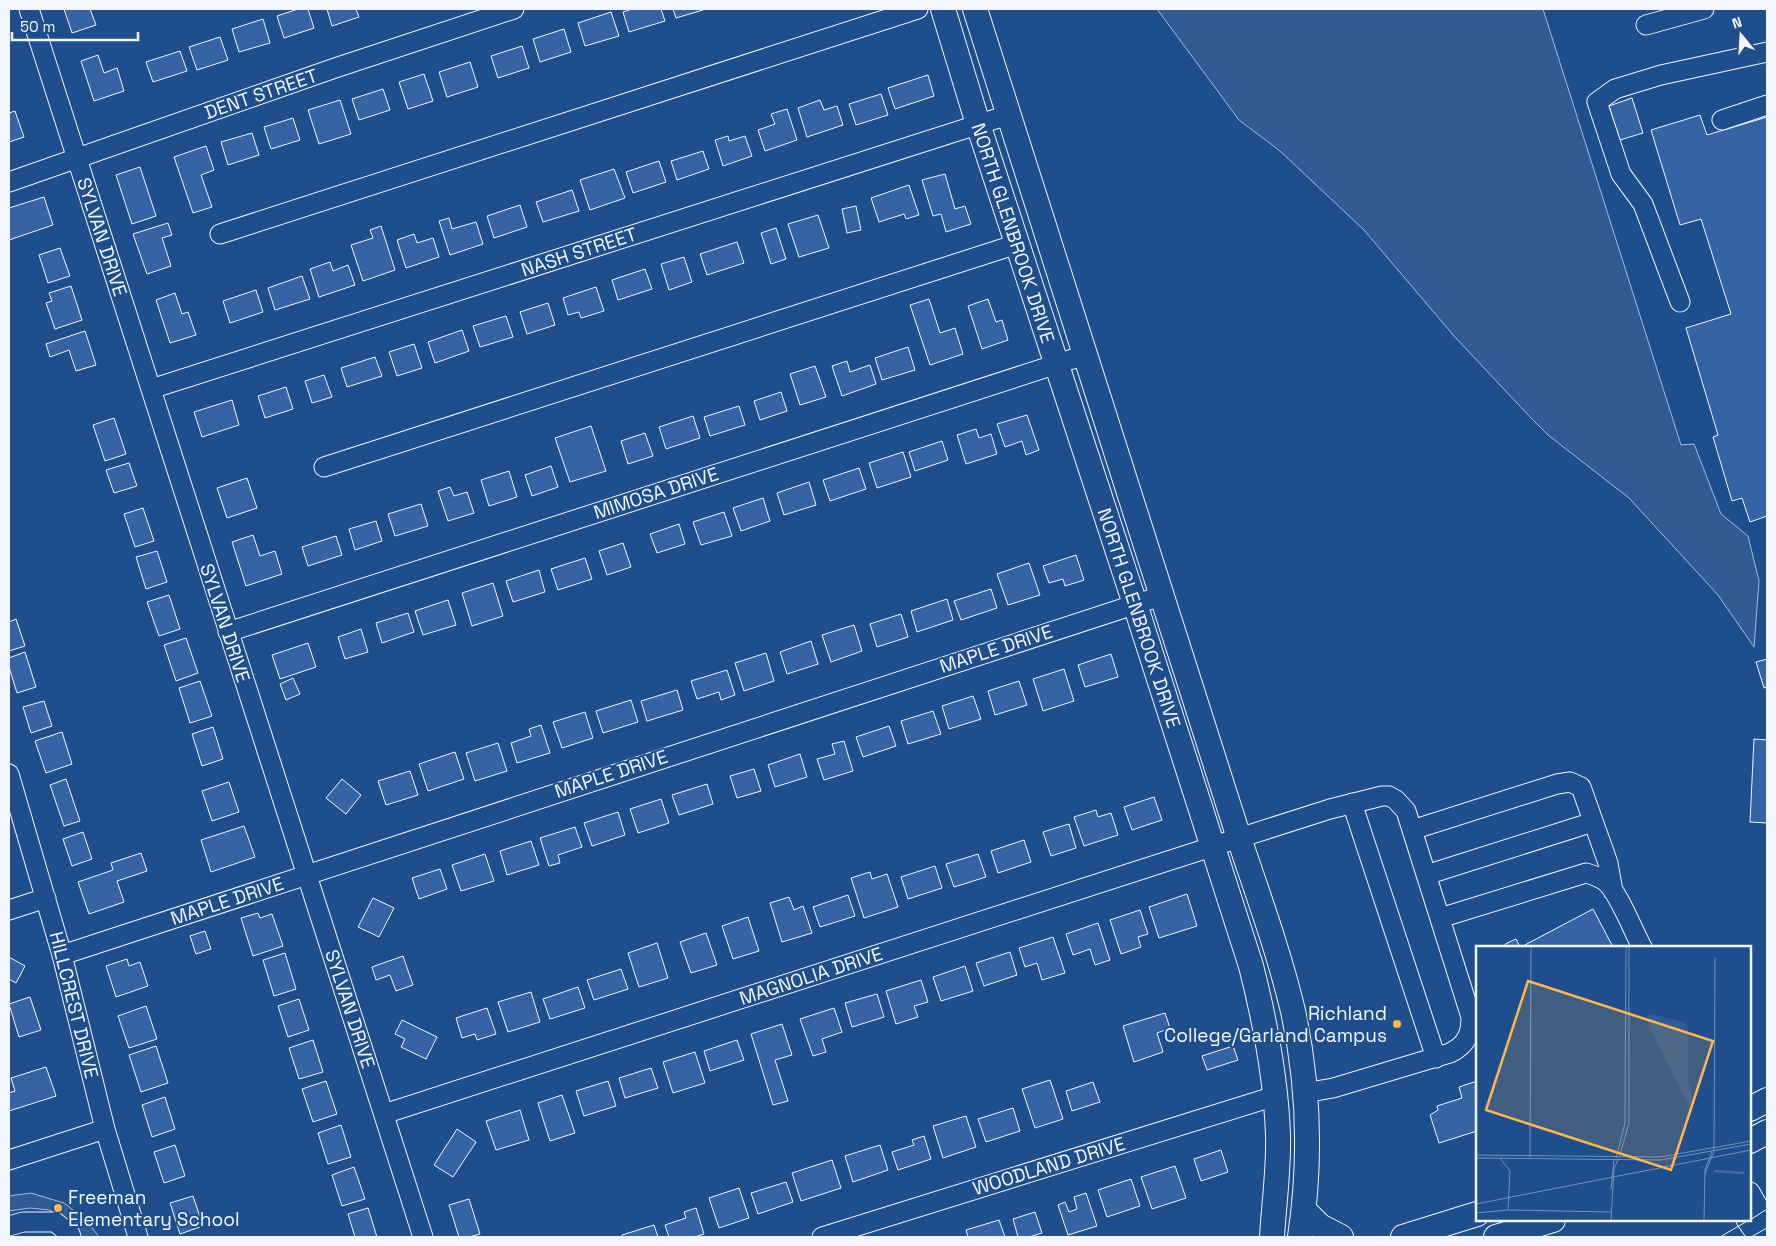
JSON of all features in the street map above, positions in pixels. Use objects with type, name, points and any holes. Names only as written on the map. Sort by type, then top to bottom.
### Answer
[{"type":"main road","name":"NORTH GLENBROOK DRIVE","points":[[943,9],[978,124],[1251,966],[1269,1044],[1278,1134],[1278,1163],[1272,1237]]},
{"type":"main road","name":"NORTH GLENBROOK DRIVE","points":[[975,9],[1238,838],[1277,952],[1293,1011],[1301,1062],[1307,1148],[1304,1210],[1300,1237]]},
{"type":"main road","points":[[1751,1108],[1767,1100]]},
{"type":"main road","points":[[1751,1140],[1767,1132]]},
{"type":"main road","points":[[1304,1210],[1320,1226],[1341,1237]]},
{"type":"main road","points":[[1403,1237],[1476,1214]]},
{"type":"main road","points":[[1496,1237],[1550,1221]]},
{"type":"street","name":"SYLVAN DRIVE","points":[[29,9],[423,1237]]},
{"type":"street","name":"DENT STREET","points":[[9,182],[335,68],[514,9]]},
{"type":"street","points":[[220,234],[918,9]]},
{"type":"street","points":[[1646,25],[1704,9]]},
{"type":"street","points":[[1680,302],[1643,204],[1622,174],[1597,102],[1615,89],[1661,75],[1767,52]]},
{"type":"street","points":[[1722,120],[1767,105]]},
{"type":"street","name":"NASH STREET","points":[[151,389],[1008,115]]},
{"type":"street","points":[[324,467],[1017,244]]},
{"type":"street","name":"MIMOSA DRIVE","points":[[228,632],[1085,355]]},
{"type":"street","name":"MAPLE DRIVE","points":[[62,955],[1161,596]]},
{"type":"street","name":"HILLCREST DRIVE","points":[[9,774],[62,955],[105,1129],[138,1237]]},
{"type":"street","points":[[1412,830],[1556,784],[1570,782],[1580,787],[1608,863],[1613,891]]},
{"type":"street","name":"MAGNOLIA DRIVE","points":[[384,1114],[1238,838],[1352,803],[1389,796],[1402,805],[1406,811],[1471,1017],[1471,1028],[1467,1039],[1460,1048],[1450,1053],[1333,1088],[1304,1093]]},
{"type":"street","points":[[1352,803],[1436,1058]]},
{"type":"street","points":[[1426,876],[1593,822]]},
{"type":"street","points":[[1440,918],[1586,873],[1597,876],[1606,882],[1613,891],[1641,946]]},
{"type":"street","points":[[9,910],[46,898]]},
{"type":"street","name":"WOODLAND DRIVE","points":[[822,1237],[1275,1096]]},
{"type":"street","points":[[9,1160],[105,1129]]},
{"type":"street","points":[[1751,1194],[1767,1222]]},
{"type":"street","points":[[1747,1221],[1758,1237]]},
{"type":"street","points":[[9,1226],[23,1222],[55,1222],[70,1234],[71,1237]]},
{"type":"shaded area","points":[[1157,9],[1543,9],[1681,445],[1694,444],[1721,514],[1748,536],[1759,581],[1754,647],[1718,595],[1629,498],[1548,435],[1454,336],[1364,230],[1280,151],[1239,120]]},
{"type":"shaded area","points":[[31,1193],[64,1203],[87,1221],[99,1237],[82,1237],[67,1220],[49,1210],[30,1208],[9,1211],[9,1196]]},
{"type":"building","points":[[64,9],[90,9],[96,25],[72,33]]},
{"type":"building","points":[[298,9],[308,9],[314,28],[284,38],[277,16]]},
{"type":"building","points":[[327,9],[356,9],[359,17],[332,26]]},
{"type":"building","points":[[632,9],[661,9],[665,21],[629,32],[623,12]]},
{"type":"building","points":[[673,9],[703,9],[703,10],[676,18]]},
{"type":"building","points":[[611,12],[619,36],[585,46],[578,23]]},
{"type":"building","points":[[263,19],[270,43],[239,52],[232,29]]},
{"type":"building","points":[[564,29],[571,52],[540,62],[533,39]]},
{"type":"building","points":[[220,37],[228,60],[197,70],[189,47]]},
{"type":"building","points":[[522,46],[529,68],[498,78],[491,56]]},
{"type":"building","points":[[180,51],[187,71],[153,82],[146,62]]},
{"type":"building","points":[[98,55],[104,73],[117,68],[124,91],[94,101],[81,61]]},
{"type":"building","points":[[470,62],[478,87],[447,97],[439,72]]},
{"type":"building","points":[[424,74],[433,101],[408,109],[399,82]]},
{"type":"building","points":[[928,75],[934,96],[895,109],[888,88]]},
{"type":"building","points":[[383,89],[390,110],[359,120],[352,99]]},
{"type":"building","points":[[881,94],[888,115],[856,125],[849,104]]},
{"type":"building","points":[[1632,98],[1643,133],[1620,140],[1609,106]]},
{"type":"building","points":[[340,100],[351,134],[319,144],[308,110]]},
{"type":"building","points":[[820,100],[824,110],[837,106],[843,125],[807,137],[798,108]]},
{"type":"building","points":[[787,109],[797,140],[765,151],[758,130],[775,124],[771,114]]},
{"type":"building","points":[[15,111],[24,137],[9,142],[9,113]]},
{"type":"building","points":[[1700,115],[1707,135],[1767,117],[1767,516],[1750,522],[1742,498],[1732,501],[1713,437],[1718,435],[1686,328],[1731,314],[1701,219],[1680,225],[1651,130]]},
{"type":"building","points":[[293,118],[300,140],[271,149],[264,127]]},
{"type":"building","points":[[252,133],[259,155],[228,165],[221,142]]},
{"type":"building","points":[[728,136],[729,141],[745,136],[752,156],[723,166],[715,140]]},
{"type":"building","points":[[206,146],[214,170],[201,175],[212,207],[193,213],[174,157]]},
{"type":"building","points":[[703,151],[709,169],[677,180],[671,161]]},
{"type":"building","points":[[659,161],[666,182],[633,193],[626,172]]},
{"type":"building","points":[[140,167],[156,216],[132,224],[116,175]]},
{"type":"building","points":[[614,169],[625,198],[590,210],[580,180]]},
{"type":"building","points":[[945,174],[955,209],[965,206],[971,224],[946,232],[941,214],[933,216],[922,180]]},
{"type":"building","points":[[909,185],[919,215],[906,219],[904,214],[879,222],[871,198]]},
{"type":"building","points":[[572,190],[579,211],[543,222],[536,202]]},
{"type":"building","points":[[44,197],[53,225],[9,240],[9,208]]},
{"type":"building","points":[[520,205],[527,227],[494,238],[487,216]]},
{"type":"building","points":[[856,206],[861,230],[847,233],[842,209]]},
{"type":"building","points":[[818,215],[829,248],[799,257],[788,224]]},
{"type":"building","points":[[449,218],[452,229],[476,222],[483,244],[450,255],[439,221]]},
{"type":"building","points":[[168,223],[172,235],[162,238],[171,266],[147,274],[133,234]]},
{"type":"building","points":[[381,226],[395,270],[363,281],[351,245],[373,238],[370,230]]},
{"type":"building","points":[[776,228],[786,259],[771,264],[761,233]]},
{"type":"building","points":[[414,234],[417,243],[433,238],[439,257],[406,268],[397,240]]},
{"type":"building","points":[[737,242],[744,263],[707,275],[700,254]]},
{"type":"building","points":[[60,248],[70,276],[48,283],[39,255]]},
{"type":"building","points":[[684,257],[692,282],[669,290],[661,264]]},
{"type":"building","points":[[330,262],[333,271],[348,265],[355,285],[319,297],[310,269]]},
{"type":"building","points":[[645,269],[652,289],[618,300],[612,280]]},
{"type":"building","points":[[302,276],[310,299],[275,310],[268,288]]},
{"type":"building","points":[[71,286],[82,320],[55,329],[46,303],[52,301],[49,293]]},
{"type":"building","points":[[596,287],[604,311],[581,318],[579,312],[568,315],[563,298]]},
{"type":"building","points":[[256,290],[263,312],[230,323],[223,301]]},
{"type":"building","points":[[175,293],[182,314],[188,312],[196,335],[170,343],[156,300]]},
{"type":"building","points":[[929,299],[940,333],[955,328],[963,354],[930,365],[910,305]]},
{"type":"building","points":[[988,299],[996,322],[1002,320],[1008,340],[982,349],[968,306]]},
{"type":"building","points":[[548,303],[555,325],[527,334],[520,312]]},
{"type":"building","points":[[506,316],[513,337],[480,347],[473,326]]},
{"type":"building","points":[[462,330],[469,351],[435,363],[428,342]]},
{"type":"building","points":[[85,331],[96,365],[76,371],[69,350],[50,357],[46,344]]},
{"type":"building","points":[[414,344],[422,368],[397,376],[389,352]]},
{"type":"building","points":[[908,347],[915,370],[882,380],[875,358]]},
{"type":"building","points":[[375,357],[382,376],[347,387],[341,368]]},
{"type":"building","points":[[847,361],[850,372],[870,365],[876,384],[842,396],[832,366]]},
{"type":"building","points":[[815,366],[826,397],[800,405],[790,374]]},
{"type":"building","points":[[324,375],[332,397],[312,403],[305,381]]},
{"type":"building","points":[[286,387],[293,409],[265,418],[258,396]]},
{"type":"building","points":[[781,392],[787,411],[760,420],[754,401]]},
{"type":"building","points":[[232,400],[239,425],[202,437],[194,412]]},
{"type":"building","points":[[739,406],[745,425],[710,436],[704,417]]},
{"type":"building","points":[[1027,415],[1039,450],[1026,455],[1022,441],[1005,447],[997,424]]},
{"type":"building","points":[[693,416],[700,438],[666,449],[659,427]]},
{"type":"building","points":[[114,418],[126,454],[105,461],[93,425]]},
{"type":"building","points":[[591,426],[606,471],[570,482],[555,438]]},
{"type":"building","points":[[976,429],[979,438],[991,434],[997,454],[966,464],[957,435]]},
{"type":"building","points":[[645,433],[653,456],[628,464],[621,441]]},
{"type":"building","points":[[942,441],[948,460],[915,471],[909,452]]},
{"type":"building","points":[[903,452],[911,477],[877,488],[869,463]]},
{"type":"building","points":[[129,463],[137,486],[114,493],[106,470]]},
{"type":"building","points":[[551,466],[558,487],[532,496],[525,475]]},
{"type":"building","points":[[859,468],[866,489],[830,501],[823,480]]},
{"type":"building","points":[[509,471],[517,497],[489,506],[481,480]]},
{"type":"building","points":[[247,478],[257,508],[227,518],[217,488]]},
{"type":"building","points":[[809,482],[816,505],[784,515],[777,493]]},
{"type":"building","points":[[450,487],[454,496],[467,492],[474,513],[448,521],[438,491]]},
{"type":"building","points":[[763,498],[770,521],[741,531],[733,508]]},
{"type":"building","points":[[421,504],[428,526],[395,536],[388,514]]},
{"type":"building","points":[[143,508],[154,541],[135,547],[124,514]]},
{"type":"building","points":[[724,512],[732,536],[701,545],[693,522]]},
{"type":"building","points":[[376,521],[382,541],[355,550],[349,529]]},
{"type":"building","points":[[679,524],[685,544],[657,553],[650,534]]},
{"type":"building","points":[[253,535],[260,556],[275,551],[282,574],[246,586],[232,542]]},
{"type":"building","points":[[336,536],[342,555],[308,566],[302,547]]},
{"type":"building","points":[[623,543],[631,567],[607,575],[599,551]]},
{"type":"building","points":[[157,551],[167,582],[146,589],[136,557]]},
{"type":"building","points":[[1076,555],[1084,580],[1065,586],[1063,579],[1049,583],[1043,566]]},
{"type":"building","points":[[585,558],[592,579],[558,590],[551,569]]},
{"type":"building","points":[[1029,563],[1040,595],[1008,605],[997,574]]},
{"type":"building","points":[[539,570],[545,592],[513,602],[506,581]]},
{"type":"building","points":[[493,583],[503,616],[472,626],[462,593]]},
{"type":"building","points":[[991,589],[997,608],[961,620],[954,601]]},
{"type":"building","points":[[169,595],[180,629],[159,636],[147,602]]},
{"type":"building","points":[[947,599],[953,620],[917,632],[911,611]]},
{"type":"building","points":[[448,600],[456,625],[423,635],[415,611]]},
{"type":"building","points":[[408,613],[414,632],[382,643],[376,623]]},
{"type":"building","points":[[901,614],[908,637],[877,647],[870,624]]},
{"type":"building","points":[[16,619],[25,646],[9,651],[9,622]]},
{"type":"building","points":[[854,625],[862,651],[831,662],[822,635]]},
{"type":"building","points":[[361,629],[368,652],[345,659],[338,637]]},
{"type":"building","points":[[186,638],[198,673],[176,681],[164,645]]},
{"type":"building","points":[[811,641],[818,664],[787,674],[780,652]]},
{"type":"building","points":[[308,643],[316,667],[280,679],[272,655]]},
{"type":"building","points":[[25,652],[36,687],[17,693],[9,667],[9,658]]},
{"type":"building","points":[[766,653],[774,681],[744,691],[735,663]]},
{"type":"building","points":[[1111,654],[1118,677],[1085,687],[1078,665]]},
{"type":"building","points":[[1767,659],[1767,687],[1764,688],[1756,662]]},
{"type":"building","points":[[1064,669],[1074,701],[1043,711],[1033,679]]},
{"type":"building","points":[[727,670],[735,695],[721,700],[719,692],[697,699],[691,681]]},
{"type":"building","points":[[293,678],[300,694],[286,700],[280,684]]},
{"type":"building","points":[[200,681],[212,716],[190,723],[179,688]]},
{"type":"building","points":[[1019,681],[1027,705],[995,715],[988,691]]},
{"type":"building","points":[[677,690],[683,710],[647,721],[641,701]]},
{"type":"building","points":[[973,696],[981,719],[949,729],[942,706]]},
{"type":"building","points":[[631,700],[638,722],[603,733],[596,711]]},
{"type":"building","points":[[44,701],[52,726],[31,733],[23,707]]},
{"type":"building","points":[[933,711],[941,734],[908,744],[901,721]]},
{"type":"building","points":[[585,712],[593,738],[562,748],[553,722]]},
{"type":"building","points":[[541,725],[550,753],[517,763],[511,743],[531,736],[529,729]]},
{"type":"building","points":[[889,726],[896,746],[863,757],[856,737]]},
{"type":"building","points":[[213,727],[223,759],[202,766],[192,734]]},
{"type":"building","points":[[62,732],[72,764],[46,773],[35,741]]},
{"type":"building","points":[[1754,739],[1767,740],[1767,823],[1750,822]]},
{"type":"building","points":[[844,741],[853,771],[824,780],[817,759],[835,754],[832,744]]},
{"type":"building","points":[[498,743],[507,771],[475,781],[466,753]]},
{"type":"building","points":[[455,752],[464,779],[428,791],[419,764]]},
{"type":"building","points":[[800,754],[807,777],[775,787],[768,765]]},
{"type":"building","points":[[754,769],[761,791],[737,798],[730,776]]},
{"type":"building","points":[[410,771],[418,795],[386,805],[378,781]]},
{"type":"building","points":[[66,779],[80,821],[64,826],[50,785]]},
{"type":"building","points":[[342,779],[361,795],[346,814],[326,798]]},
{"type":"building","points":[[229,782],[239,812],[212,821],[202,791]]},
{"type":"building","points":[[707,784],[713,804],[679,815],[672,795]]},
{"type":"building","points":[[1154,797],[1162,820],[1132,830],[1124,807]]},
{"type":"building","points":[[661,799],[669,823],[638,833],[630,809]]},
{"type":"building","points":[[1096,810],[1098,817],[1111,813],[1118,835],[1084,846],[1074,817]]},
{"type":"building","points":[[618,812],[625,835],[592,846],[584,823]]},
{"type":"building","points":[[1069,824],[1076,848],[1051,856],[1043,832]]},
{"type":"building","points":[[244,826],[255,857],[211,872],[201,840]]},
{"type":"building","points":[[575,827],[582,847],[558,855],[560,863],[549,866],[540,838]]},
{"type":"building","points":[[83,832],[92,859],[72,866],[63,839]]},
{"type":"building","points":[[1024,840],[1031,862],[998,873],[991,851]]},
{"type":"building","points":[[531,841],[539,865],[507,875],[500,851]]},
{"type":"building","points":[[141,853],[147,871],[117,881],[124,902],[89,914],[78,882],[113,870],[111,863]]},
{"type":"building","points":[[485,854],[494,881],[461,891],[452,865]]},
{"type":"building","points":[[978,854],[986,877],[954,887],[946,864]]},
{"type":"building","points":[[935,866],[942,888],[908,899],[901,877]]},
{"type":"building","points":[[440,869],[447,889],[419,899],[412,878]]},
{"type":"building","points":[[870,872],[872,879],[887,874],[898,907],[864,918],[851,878]]},
{"type":"building","points":[[1187,894],[1197,926],[1159,938],[1149,907]]},
{"type":"building","points":[[848,895],[855,916],[820,927],[813,907]]},
{"type":"building","points":[[789,897],[794,910],[803,906],[812,933],[782,942],[770,903]]},
{"type":"building","points":[[373,898],[394,908],[379,937],[358,927]]},
{"type":"building","points":[[1593,909],[1612,946],[1523,946]]},
{"type":"building","points":[[1140,910],[1148,934],[1138,937],[1141,947],[1121,954],[1110,920]]},
{"type":"building","points":[[258,913],[260,918],[272,914],[283,946],[253,956],[241,918]]},
{"type":"building","points":[[748,917],[759,951],[733,959],[722,926]]},
{"type":"building","points":[[1098,923],[1110,960],[1095,965],[1090,949],[1073,955],[1066,934]]},
{"type":"building","points":[[205,931],[211,949],[196,954],[190,936]]},
{"type":"building","points":[[706,933],[717,965],[691,973],[680,942]]},
{"type":"building","points":[[1053,937],[1065,973],[1042,980],[1037,963],[1025,967],[1019,948]]},
{"type":"building","points":[[1516,939],[1520,946],[1503,946]]},
{"type":"building","points":[[657,943],[668,978],[639,987],[628,953]]},
{"type":"building","points":[[1010,952],[1017,975],[984,986],[976,963]]},
{"type":"building","points":[[285,953],[296,989],[274,996],[263,960]]},
{"type":"building","points":[[403,956],[413,985],[396,991],[390,975],[376,980],[372,967]]},
{"type":"building","points":[[9,957],[25,966],[16,983],[9,979]]},
{"type":"building","points":[[127,959],[129,966],[140,962],[148,986],[116,997],[106,966]]},
{"type":"building","points":[[965,966],[973,991],[941,1001],[933,977]]},
{"type":"building","points":[[621,969],[628,989],[594,1000],[587,980]]},
{"type":"building","points":[[921,980],[928,1002],[914,1006],[918,1017],[896,1024],[886,991]]},
{"type":"building","points":[[578,987],[585,1008],[550,1019],[543,999]]},
{"type":"building","points":[[531,992],[540,1022],[508,1032],[498,1002]]},
{"type":"building","points":[[877,994],[884,1017],[852,1027],[845,1003]]},
{"type":"building","points":[[30,997],[41,1030],[19,1037],[9,1004]]},
{"type":"building","points":[[299,999],[309,1030],[288,1037],[278,1006]]},
{"type":"building","points":[[146,1006],[157,1039],[129,1048],[118,1016]]},
{"type":"building","points":[[487,1008],[496,1034],[477,1040],[475,1034],[462,1038],[456,1018]]},
{"type":"building","points":[[834,1008],[842,1032],[822,1039],[826,1052],[813,1056],[800,1019]]},
{"type":"building","points":[[1165,1013],[1170,1028],[1157,1033],[1163,1052],[1134,1062],[1123,1026]]},
{"type":"building","points":[[402,1020],[437,1037],[426,1059],[401,1047],[405,1039],[395,1034]]},
{"type":"building","points":[[782,1024],[792,1055],[775,1060],[788,1101],[773,1105],[751,1034]]},
{"type":"building","points":[[313,1040],[323,1072],[299,1079],[289,1048]]},
{"type":"building","points":[[737,1040],[744,1060],[710,1071],[704,1051]]},
{"type":"building","points":[[156,1046],[168,1083],[141,1092],[129,1055]]},
{"type":"building","points":[[1233,1046],[1238,1060],[1207,1070],[1202,1056]]},
{"type":"building","points":[[695,1052],[705,1083],[673,1093],[663,1062]]},
{"type":"building","points":[[46,1067],[56,1096],[9,1111],[9,1093],[15,1091],[11,1078]]},
{"type":"building","points":[[651,1068],[658,1088],[625,1098],[619,1078]]},
{"type":"building","points":[[1050,1080],[1063,1119],[1035,1128],[1022,1089]]},
{"type":"building","points":[[326,1081],[337,1114],[313,1122],[302,1089]]},
{"type":"building","points":[[608,1081],[616,1106],[584,1116],[576,1091]]},
{"type":"building","points":[[1476,1081],[1476,1131],[1439,1143],[1430,1115],[1438,1110],[1437,1106],[1462,1098],[1459,1087]]},
{"type":"building","points":[[1093,1082],[1100,1102],[1072,1111],[1066,1091]]},
{"type":"building","points":[[562,1095],[575,1133],[550,1141],[538,1103]]},
{"type":"building","points":[[165,1097],[175,1129],[152,1137],[142,1105]]},
{"type":"building","points":[[1013,1108],[1020,1131],[986,1142],[978,1119]]},
{"type":"building","points":[[520,1110],[529,1140],[496,1150],[486,1121]]},
{"type":"building","points":[[966,1116],[976,1147],[943,1158],[933,1126]]},
{"type":"building","points":[[341,1125],[351,1157],[328,1164],[318,1133]]},
{"type":"building","points":[[457,1129],[476,1142],[453,1177],[434,1165]]},
{"type":"building","points":[[924,1136],[931,1159],[898,1170],[892,1152],[914,1145],[912,1140]]},
{"type":"building","points":[[175,1145],[185,1176],[164,1183],[154,1152]]},
{"type":"building","points":[[880,1145],[888,1170],[853,1182],[845,1156]]},
{"type":"building","points":[[1221,1150],[1228,1172],[1201,1181],[1194,1159]]},
{"type":"building","points":[[832,1160],[841,1188],[801,1201],[792,1173]]},
{"type":"building","points":[[1175,1166],[1186,1198],[1152,1209],[1141,1177]]},
{"type":"building","points":[[354,1167],[365,1199],[342,1206],[332,1175]]},
{"type":"building","points":[[1131,1179],[1140,1206],[1107,1217],[1098,1190]]},
{"type":"building","points":[[786,1182],[793,1202],[758,1214],[751,1193]]},
{"type":"building","points":[[739,1188],[749,1218],[719,1228],[709,1198]]},
{"type":"building","points":[[1086,1193],[1097,1226],[1068,1235],[1058,1205],[1065,1202],[1069,1212],[1077,1209],[1074,1197]]},
{"type":"building","points":[[193,1196],[203,1226],[180,1234],[170,1203]]},
{"type":"building","points":[[469,1199],[480,1234],[459,1237],[449,1205]]},
{"type":"building","points":[[368,1208],[377,1237],[355,1237],[348,1214]]},
{"type":"building","points":[[696,1208],[704,1234],[695,1237],[669,1237],[665,1225],[686,1218],[684,1212]]},
{"type":"building","points":[[1035,1212],[1042,1233],[1029,1237],[1018,1237],[1013,1219]]},
{"type":"building","points":[[999,1220],[1005,1237],[968,1237],[966,1230]]},
{"type":"building","points":[[654,1225],[658,1237],[622,1237],[622,1235]]},
{"type":"tram line","points":[[1751,1219],[1767,1209]]},
{"type":"tram line","points":[[1720,1237],[1747,1221]]},
{"type":"tram line","points":[[1751,1237],[1767,1228]]},
{"type":"place","name":"Richland College/Garland Campus","points":[[1397,1024]]},
{"type":"place","name":"Freeman Elementary School","points":[[58,1208]]}]
